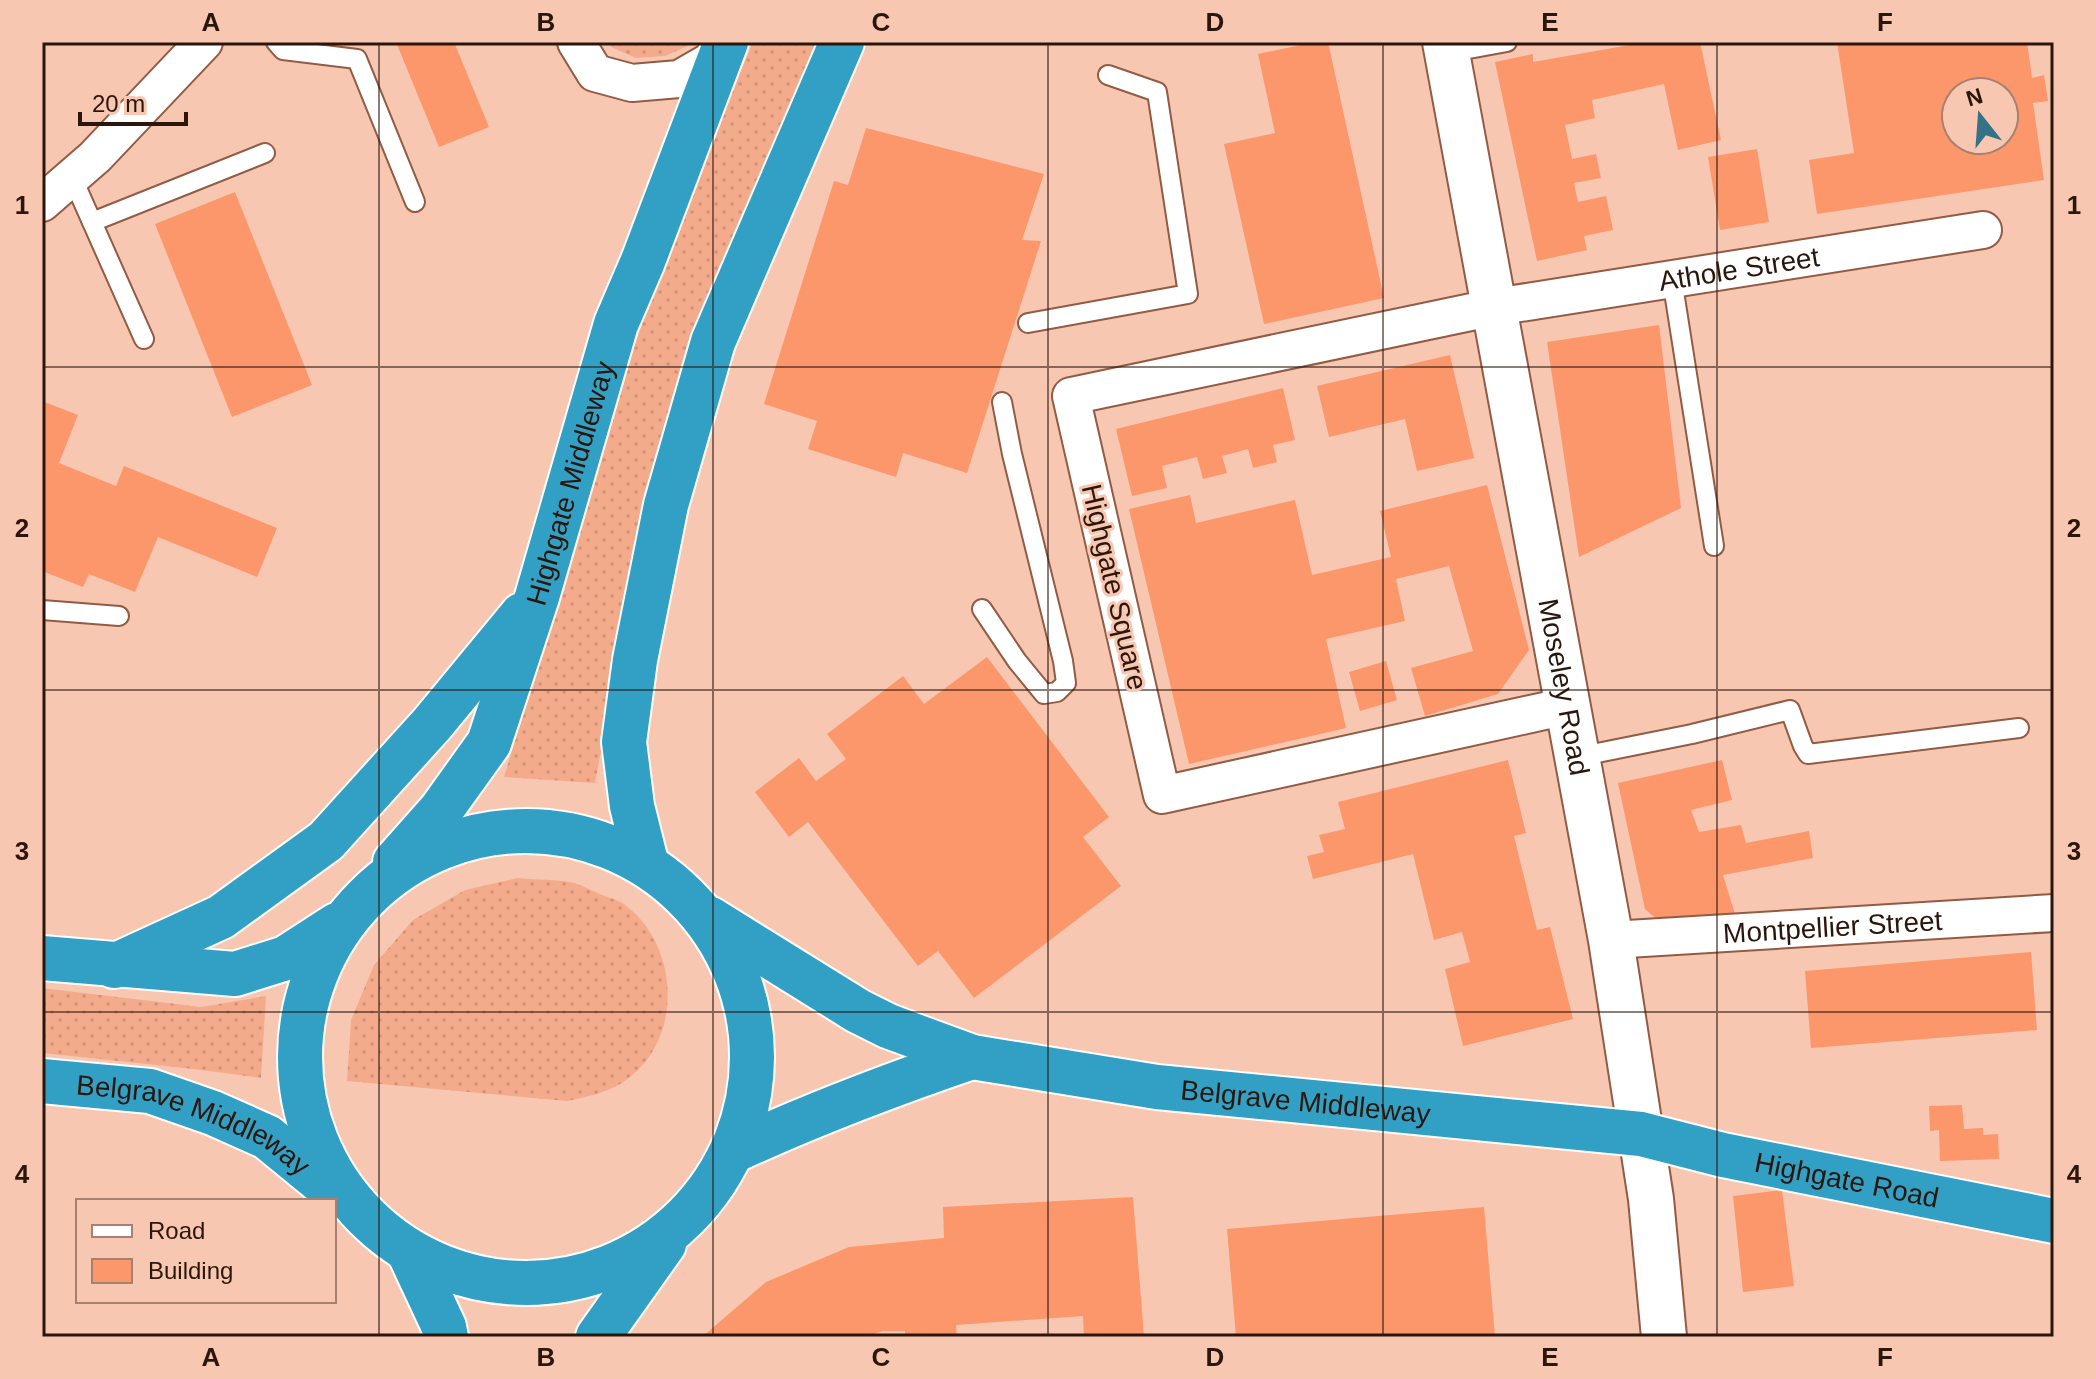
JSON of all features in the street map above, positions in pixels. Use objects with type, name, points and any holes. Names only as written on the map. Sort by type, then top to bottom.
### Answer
[{"type":"highway","points":[[646,862],[632,806],[624,742],[635,660],[666,505],[713,342],[844,48]]},
{"type":"highway","name":"Highgate Middleway","points":[[354,908],[441,810],[489,743],[537,597],[616,324],[643,261],[722,49]]},
{"type":"highway","points":[[114,966],[221,917],[326,841],[432,724],[537,597]]},
{"type":"highway","points":[[42,958],[235,974],[286,958],[421,855],[484,833],[551,830],[615,847],[646,862],[706,916],[731,956],[747,1003],[754,1053],[749,1103],[733,1151],[708,1193],[675,1229],[598,1337]]},
{"type":"highway","points":[[354,908],[316,970],[301,1023],[299,1078],[311,1132],[336,1182],[371,1224],[409,1252],[452,1272],[510,1283],[569,1279],[625,1261],[675,1229]]},
{"type":"highway","name":"Belgrave Middleway","points":[[706,916],[858,1011],[888,1026],[972,1057],[1157,1087],[1641,1134]]},
{"type":"highway","name":"Belgrave Middleway","points":[[733,1151],[880,1089],[972,1057]]},
{"type":"highway","name":"Belgrave Middleway","points":[[42,1081],[150,1091],[213,1113],[267,1137],[371,1224]]},
{"type":"highway","name":"Highgate Road","points":[[1641,1134],[1723,1155],[2054,1221]]},
{"type":"highway","points":[[409,1252],[446,1337]]},
{"type":"street","points":[[42,203],[95,157],[204,42]]},
{"type":"street","points":[[576,42],[595,73],[632,83],[679,79],[722,49]]},
{"type":"street","name":"Moseley Road","points":[[1446,48],[1611,940],[1651,1199],[1664,1337]]},
{"type":"street","name":"Athole Street","points":[[1495,307],[1983,230]]},
{"type":"street","name":"Highgate Square","points":[[1495,307],[1071,396],[1162,795],[1567,706]]},
{"type":"street","name":"Montpellier Street","points":[[1611,940],[2054,913]]},
{"type":"lane","points":[[276,42],[283,50],[357,59],[415,202]]},
{"type":"lane","points":[[1446,48],[1507,42]]},
{"type":"lane","points":[[1028,323],[1188,294],[1157,92],[1108,75]]},
{"type":"lane","points":[[92,222],[265,153]]},
{"type":"lane","points":[[72,177],[144,339]]},
{"type":"lane","points":[[1672,279],[1714,546]]},
{"type":"lane","points":[[982,609],[1029,678],[1044,694],[1057,692],[1066,683],[1002,402]]},
{"type":"lane","points":[[42,610],[119,616]]},
{"type":"lane","points":[[1577,757],[1790,710],[1808,754],[2019,728]]},
{"type":"shaded area","points":[[609,42],[697,42],[665,56],[636,58],[611,47]]},
{"type":"shaded area","points":[[753,42],[822,42],[652,483],[595,783],[504,777],[608,421],[681,212]]},
{"type":"shaded area","points":[[518,878],[574,883],[620,902],[643,922],[656,942],[668,990],[666,1014],[659,1038],[647,1059],[630,1077],[616,1086],[567,1101],[347,1081],[351,1020],[374,965],[413,920],[465,890]]},
{"type":"shaded area","points":[[42,988],[201,1007],[266,996],[261,1078],[42,1053]]},
{"type":"building","points":[[396,42],[454,42],[489,127],[439,147]]},
{"type":"building","points":[[1328,42],[1384,298],[1264,324],[1224,144],[1275,133],[1258,54]]},
{"type":"building","points":[[1647,42],[1700,42],[1721,140],[1678,150],[1664,84],[1592,100],[1595,118],[1565,125],[1572,159],[1596,154],[1601,178],[1574,183],[1578,202],[1606,196],[1613,230],[1584,236],[1587,250],[1537,261],[1495,62],[1533,54],[1533,62]]},
{"type":"building","points":[[1837,42],[2027,42],[2032,78],[2044,75],[2048,101],[2033,103],[2044,180],[1817,214],[1809,160],[1854,153]]},
{"type":"building","points":[[866,128],[1044,174],[1022,240],[1041,241],[967,473],[903,453],[896,477],[808,449],[817,421],[764,404],[834,181],[848,185]]},
{"type":"building","points":[[1757,149],[1769,222],[1720,230],[1708,157]]},
{"type":"building","points":[[235,192],[312,385],[232,417],[155,224]]},
{"type":"building","points":[[1659,325],[1681,508],[1579,557],[1547,342]]},
{"type":"building","points":[[1450,355],[1474,458],[1417,471],[1405,419],[1329,437],[1317,386]]},
{"type":"building","points":[[1283,388],[1295,440],[1273,445],[1277,462],[1253,468],[1248,449],[1222,456],[1227,473],[1203,479],[1197,457],[1162,466],[1167,488],[1132,496],[1116,429]]},
{"type":"building","points":[[42,401],[78,415],[59,463],[116,486],[124,466],[277,528],[257,577],[158,537],[135,592],[89,574],[83,587],[42,571]]},
{"type":"building","points":[[1487,485],[1529,650],[1498,694],[1425,716],[1411,668],[1473,651],[1449,566],[1396,579],[1405,621],[1326,639],[1346,728],[1189,764],[1129,509],[1190,495],[1196,523],[1295,500],[1312,575],[1391,557],[1380,511]]},
{"type":"building","points":[[987,657],[1109,817],[1083,837],[1121,886],[974,998],[938,951],[918,966],[808,822],[789,837],[755,792],[799,758],[816,781],[846,759],[827,734],[903,676],[924,704]]},
{"type":"building","points":[[1386,661],[1397,700],[1360,711],[1349,672]]},
{"type":"building","points":[[1508,760],[1526,833],[1514,836],[1537,930],[1550,927],[1573,1019],[1463,1046],[1445,969],[1470,962],[1462,932],[1434,940],[1413,854],[1313,879],[1307,856],[1324,852],[1319,835],[1345,829],[1338,802]]},
{"type":"building","points":[[1722,760],[1732,800],[1691,810],[1699,832],[1741,825],[1746,843],[1809,831],[1813,858],[1723,875],[1735,914],[1660,922],[1645,909],[1618,783]]},
{"type":"building","points":[[2031,952],[2037,1030],[1811,1048],[1805,971]]},
{"type":"building","points":[[1962,1105],[1964,1129],[1983,1128],[1983,1135],[1998,1134],[1999,1159],[1940,1161],[1939,1130],[1930,1131],[1929,1106]]},
{"type":"building","points":[[1782,1190],[1794,1286],[1743,1292],[1733,1196]]},
{"type":"building","points":[[1133,1197],[1144,1337],[1084,1337],[1083,1316],[956,1325],[957,1337],[905,1337],[905,1331],[883,1331],[865,1337],[702,1337],[766,1282],[849,1247],[944,1238],[943,1207]]},
{"type":"building","points":[[1484,1207],[1495,1337],[1236,1337],[1227,1229]]}]
